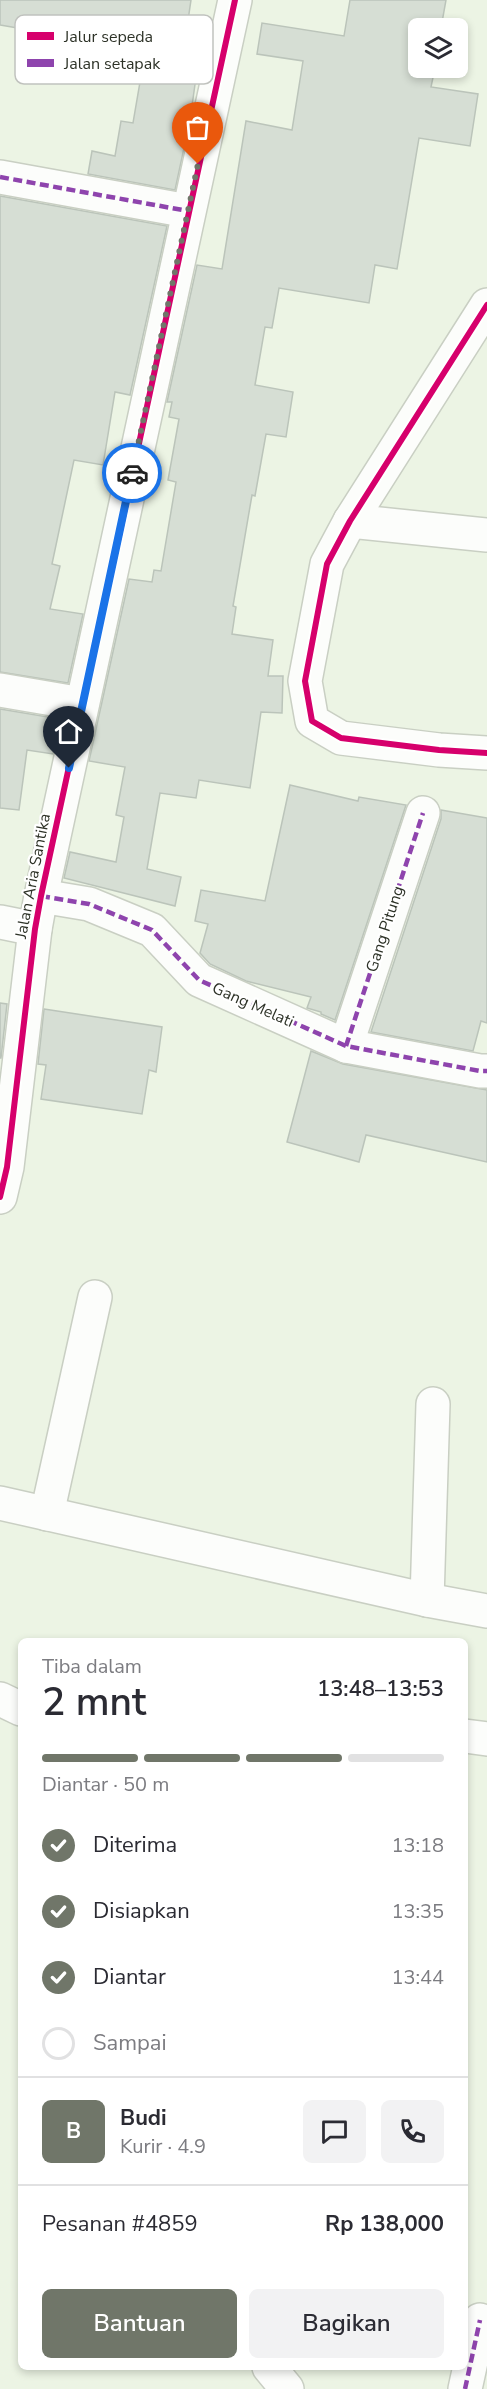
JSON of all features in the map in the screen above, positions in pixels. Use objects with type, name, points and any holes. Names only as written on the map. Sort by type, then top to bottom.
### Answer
[{"type":"street","name":"Jalan Aria Santika","points":[[0,1197],[7,1167],[35,929],[41,896],[235,0]]},
{"type":"street","points":[[0,177],[188,211]]},
{"type":"street","points":[[487,305],[350,521],[327,564],[305,681],[312,721],[341,738],[439,750],[487,753]]},
{"type":"street","points":[[350,521],[487,535]]},
{"type":"street","points":[[0,690],[82,704]]},
{"type":"street","name":"Gang Pitung","points":[[346,1046],[423,813]]},
{"type":"street","name":"Gang Melati","points":[[41,896],[89,904],[152,930],[199,980],[346,1046],[487,1071]]},
{"type":"street","points":[[0,922],[35,929]]},
{"type":"street","points":[[47,1514],[95,1297]]},
{"type":"street","points":[[427,1600],[433,1404]]},
{"type":"street","points":[[0,1503],[427,1600],[487,1611]]},
{"type":"street","points":[[0,1699],[18,1708]]},
{"type":"street","points":[[468,1736],[487,1739]]},
{"type":"street","points":[[465,2389],[480,2320]]},
{"type":"street","points":[[271,2370],[287,2389]]},
{"type":"building","points":[[0,0],[191,0],[189,15],[15,15],[15,28],[0,25]]},
{"type":"building","points":[[350,0],[446,0],[443,18],[408,18],[408,78],[433,78],[431,87],[478,94],[470,146],[419,138],[397,269],[375,265],[369,303],[279,288],[272,328],[265,327],[255,385],[293,392],[286,437],[266,434],[255,496],[252,495],[233,606],[236,607],[232,634],[273,640],[268,676],[283,676],[282,713],[261,712],[250,788],[199,780],[196,798],[160,793],[147,869],[181,877],[175,906],[64,878],[70,852],[116,862],[124,817],[116,815],[125,767],[89,761],[129,579],[152,582],[154,570],[161,571],[176,482],[168,480],[179,419],[169,417],[172,402],[167,402],[197,265],[222,269],[246,121],[292,130],[303,61],[257,54],[262,23],[344,36]]},
{"type":"building","points":[[140,84],[195,84],[175,190],[88,174],[92,151],[115,156],[121,121],[133,123]]},
{"type":"building","points":[[0,196],[167,226],[130,395],[115,392],[103,465],[74,460],[52,564],[60,566],[50,609],[83,614],[68,683],[0,672]]},
{"type":"building","points":[[0,709],[60,719],[53,754],[27,750],[19,810],[0,808]]},
{"type":"building","points":[[290,785],[358,801],[359,797],[406,805],[335,1020],[321,1012],[307,1008],[311,997],[246,981],[210,964],[200,953],[208,924],[195,921],[201,890],[265,901]]},
{"type":"building","points":[[441,810],[487,818],[487,1023],[481,1021],[473,1051],[371,1032],[441,819]]},
{"type":"building","points":[[0,1003],[7,1004],[1,1058],[0,1058]]},
{"type":"building","points":[[44,1009],[162,1027],[156,1072],[149,1070],[142,1114],[41,1099],[46,1065],[38,1064]]},
{"type":"building","points":[[311,1051],[343,1064],[487,1090],[487,1162],[366,1135],[359,1162],[287,1142]]},
{"type":"marked path","points":[[0,177],[188,211]]},
{"type":"marked path","points":[[346,1046],[423,813]]},
{"type":"marked path","points":[[41,896],[89,904],[152,930],[199,980],[346,1046],[487,1071]]},
{"type":"marked path","points":[[465,2389],[480,2320]]},
{"type":"cycle path","points":[[0,1197],[7,1167],[35,929],[41,896],[235,0]]},
{"type":"cycle path","points":[[487,305],[350,521],[327,564],[305,681],[312,721],[341,738],[439,750],[487,753]]},
{"type":"way so far","points":[[132,473],[198,164]]},
{"type":"route","points":[[69,768],[132,473]]}]
